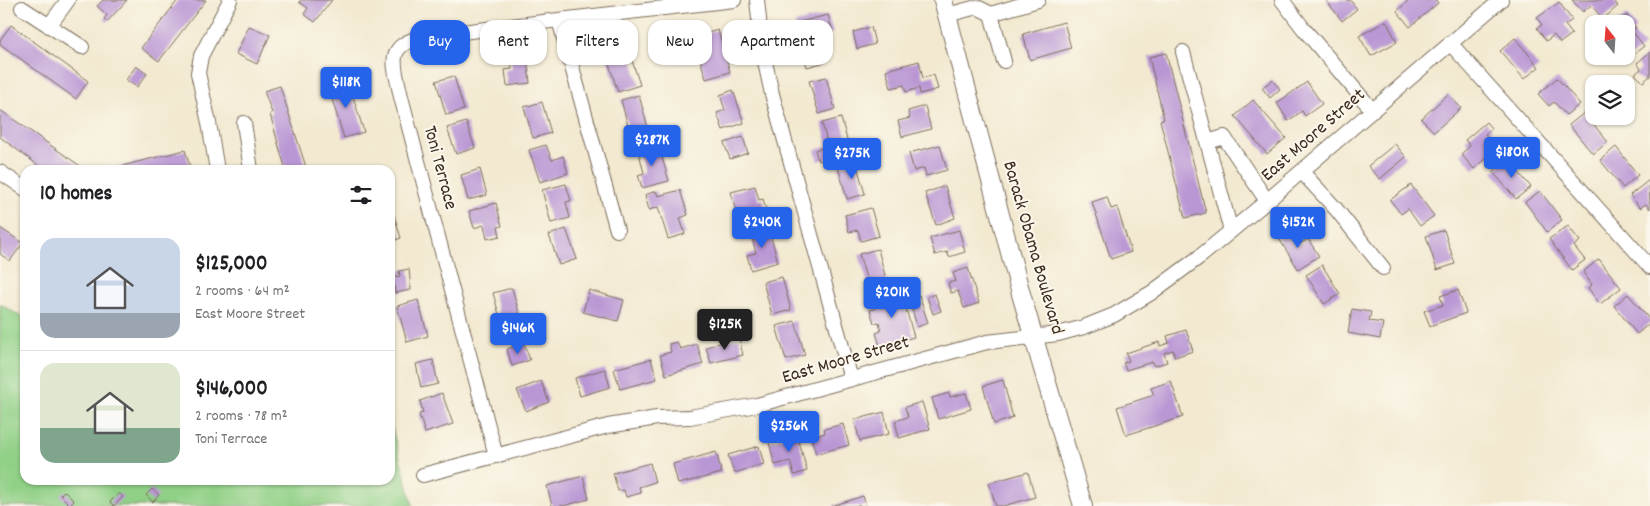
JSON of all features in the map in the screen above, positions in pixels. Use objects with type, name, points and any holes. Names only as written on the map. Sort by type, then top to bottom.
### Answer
[{"type":"main road","name":"Barack Obama Boulevard","points":[[945,7],[1021,294],[1035,336],[1083,506]]},
{"type":"street","points":[[49,26],[68,0]]},
{"type":"street","points":[[216,165],[210,124],[198,73],[201,56],[230,0]]},
{"type":"street","name":"Toni Terrace","points":[[559,20],[734,0]]},
{"type":"street","points":[[757,0],[762,48],[772,94],[851,379]]},
{"type":"street","points":[[991,14],[1016,3],[1038,0]]},
{"type":"street","points":[[1282,0],[1303,28],[1373,111]]},
{"type":"street","name":"East Moore Street","points":[[422,475],[608,426],[657,418],[690,417],[731,410],[987,342],[1058,334],[1084,327],[1130,306],[1175,276],[1267,202],[1501,0]]},
{"type":"street","points":[[945,7],[978,4],[991,14],[1004,61]]},
{"type":"street","points":[[22,8],[82,48]]},
{"type":"street","name":"Toni Terrace","points":[[496,456],[401,97],[394,58],[398,48],[411,40],[422,37],[557,20]]},
{"type":"street","points":[[1450,43],[1650,267]]},
{"type":"street","points":[[1183,52],[1231,231]]},
{"type":"street","points":[[571,65],[617,230]]},
{"type":"street","points":[[244,124],[249,165]]},
{"type":"street","points":[[1208,142],[1224,136],[1267,202]]},
{"type":"street","points":[[0,172],[20,186]]},
{"type":"street","points":[[1302,172],[1336,209],[1383,268]]},
{"type":"green space","points":[[0,304],[20,316],[20,485],[395,485],[395,439],[413,506],[0,506]]},
{"type":"building","points":[[103,0],[127,0],[107,22],[104,19],[107,15],[97,6]]},
{"type":"building","points":[[178,0],[206,0],[159,61],[141,48]]},
{"type":"building","points":[[301,0],[332,0],[315,22],[304,14],[308,8],[299,2]]},
{"type":"building","points":[[1326,0],[1350,0],[1357,9],[1342,21]]},
{"type":"building","points":[[1409,0],[1436,0],[1438,3],[1410,27],[1397,11]]},
{"type":"building","points":[[1572,0],[1613,0],[1618,6],[1608,15],[1600,15],[1591,5],[1583,12]]},
{"type":"building","points":[[1559,2],[1572,20],[1565,25],[1572,34],[1560,43],[1554,35],[1546,41],[1537,28],[1542,25],[1537,18]]},
{"type":"building","points":[[828,15],[829,20],[807,20]]},
{"type":"building","points":[[1386,21],[1397,42],[1371,56],[1359,36]]},
{"type":"building","points":[[1064,22],[1071,48],[1030,60],[1023,34]]},
{"type":"building","points":[[11,25],[88,81],[76,99],[0,44],[0,40]]},
{"type":"building","points":[[249,26],[270,35],[257,64],[236,54]]},
{"type":"building","points":[[871,27],[875,44],[857,49],[853,32]]},
{"type":"building","points":[[718,30],[722,44],[722,65],[728,65],[730,72],[706,79],[702,65],[712,65],[712,32]]},
{"type":"building","points":[[1635,35],[1644,46],[1635,53]]},
{"type":"building","points":[[1515,38],[1539,67],[1524,79],[1500,51]]},
{"type":"building","points":[[1650,52],[1650,76],[1643,82],[1635,74],[1641,69],[1637,63]]},
{"type":"building","points":[[1166,53],[1206,213],[1185,218],[1160,120],[1164,119],[1149,57]]},
{"type":"building","points":[[919,61],[923,78],[934,75],[938,89],[920,94],[919,88],[906,92],[904,85],[891,88],[886,70]]},
{"type":"building","points":[[512,65],[528,65],[530,83],[507,86],[505,70],[512,69]]},
{"type":"building","points":[[609,65],[634,65],[640,85],[618,92]]},
{"type":"building","points":[[136,66],[147,74],[137,87],[126,80]]},
{"type":"building","points":[[454,76],[464,110],[446,115],[436,81]]},
{"type":"building","points":[[826,77],[835,109],[819,114],[809,81]]},
{"type":"building","points":[[1557,78],[1580,104],[1566,115],[1554,102],[1549,106],[1538,94]]},
{"type":"building","points":[[348,80],[364,132],[344,138],[328,87]]},
{"type":"building","points":[[1272,80],[1280,89],[1270,98],[1262,88]]},
{"type":"building","points":[[1307,82],[1322,104],[1305,116],[1302,111],[1288,121],[1277,103]]},
{"type":"building","points":[[280,86],[305,165],[284,165],[270,114],[272,113],[264,91]]},
{"type":"building","points":[[733,90],[744,123],[723,130],[717,113],[725,110],[720,95]]},
{"type":"building","points":[[1448,94],[1461,108],[1434,132],[1421,119]]},
{"type":"building","points":[[639,95],[649,132],[631,137],[621,100]]},
{"type":"building","points":[[1253,100],[1286,138],[1267,154],[1235,116]]},
{"type":"building","points":[[542,102],[551,133],[533,138],[524,107]]},
{"type":"building","points":[[925,106],[931,129],[902,137],[898,121],[910,118],[908,111]]},
{"type":"building","points":[[0,110],[79,165],[38,165],[0,137]]},
{"type":"building","points":[[1584,113],[1585,125],[1594,125],[1608,142],[1593,154],[1569,125]]},
{"type":"building","points":[[841,118],[851,154],[818,161],[815,150],[828,146],[822,123]]},
{"type":"building","points":[[466,122],[475,148],[456,154],[447,128]]},
{"type":"building","points":[[1486,122],[1492,129],[1485,134],[1498,149],[1474,169],[1461,154],[1470,146],[1465,140]]},
{"type":"building","points":[[743,137],[748,153],[730,159],[724,143]]},
{"type":"building","points":[[658,144],[669,181],[642,188],[638,175],[644,173],[638,149]]},
{"type":"building","points":[[1395,144],[1406,157],[1380,179],[1368,166]]},
{"type":"building","points":[[546,145],[552,160],[563,156],[568,173],[540,182],[529,150]]},
{"type":"building","points":[[940,145],[947,170],[926,176],[924,168],[914,171],[909,153]]},
{"type":"building","points":[[1616,147],[1638,175],[1623,188],[1600,160]]},
{"type":"building","points":[[185,150],[190,165],[126,165]]},
{"type":"building","points":[[1507,159],[1531,187],[1516,199],[1493,172]]},
{"type":"building","points":[[856,162],[865,194],[847,199],[838,167]]},
{"type":"building","points":[[480,169],[487,195],[468,200],[461,175]]},
{"type":"building","points":[[1649,180],[1650,209],[1646,204],[1640,208],[1630,195]]},
{"type":"building","points":[[566,184],[571,201],[566,202],[570,218],[551,223],[542,190]]},
{"type":"building","points":[[1411,185],[1434,216],[1420,226],[1408,209],[1401,214],[1390,200]]},
{"type":"building","points":[[755,186],[759,200],[763,199],[768,218],[747,224],[743,210],[736,212],[731,192]]},
{"type":"building","points":[[945,186],[955,218],[936,225],[925,193]]},
{"type":"building","points":[[680,190],[688,215],[680,218],[685,234],[668,239],[658,207],[649,210],[645,195],[656,191],[658,196]]},
{"type":"building","points":[[1540,191],[1562,220],[1547,232],[1525,202]]},
{"type":"building","points":[[1107,197],[1111,209],[1117,207],[1131,252],[1111,259],[1092,202]]},
{"type":"building","points":[[496,203],[502,226],[498,227],[500,236],[487,239],[484,225],[474,228],[469,211]]},
{"type":"building","points":[[871,208],[879,236],[861,241],[858,230],[849,232],[845,215]]},
{"type":"building","points":[[395,218],[401,238],[395,240]]},
{"type":"building","points":[[768,226],[778,262],[751,270],[747,255],[756,253],[750,231]]},
{"type":"building","points":[[1568,226],[1580,241],[1574,246],[1585,260],[1572,270],[1549,239]]},
{"type":"building","points":[[0,228],[20,241],[20,247],[10,261],[0,254]]},
{"type":"building","points":[[566,229],[577,259],[559,265],[549,235]]},
{"type":"building","points":[[1291,229],[1300,244],[1308,239],[1319,256],[1298,269],[1278,237]]},
{"type":"building","points":[[959,230],[965,252],[949,257],[947,252],[935,255],[930,238]]},
{"type":"building","points":[[1444,230],[1455,264],[1437,270],[1426,236]]},
{"type":"building","points":[[878,249],[887,283],[869,288],[859,254]]},
{"type":"building","points":[[1599,259],[1621,288],[1600,304],[1588,288],[1592,285],[1583,272]]},
{"type":"building","points":[[1322,265],[1340,294],[1324,304],[1306,275]]},
{"type":"building","points":[[968,268],[979,303],[964,308],[958,291],[951,293],[948,283],[956,281],[953,273]]},
{"type":"building","points":[[409,269],[411,290],[395,293],[395,277],[400,276],[399,271]]},
{"type":"building","points":[[782,277],[791,310],[772,315],[763,282]]},
{"type":"building","points":[[512,288],[521,320],[502,325],[493,293]]},
{"type":"building","points":[[900,288],[914,337],[880,346],[876,333],[881,331],[879,322],[874,323],[870,310],[875,309],[873,301],[888,296],[887,292]]},
{"type":"building","points":[[589,290],[624,300],[618,321],[583,312]]},
{"type":"building","points":[[1458,290],[1466,313],[1430,326],[1424,311],[1443,305],[1440,296]]},
{"type":"building","points":[[935,294],[941,311],[933,314],[927,297]]},
{"type":"building","points":[[1628,294],[1650,320],[1650,323],[1637,334],[1614,306]]},
{"type":"building","points":[[919,295],[928,323],[917,327],[909,298]]},
{"type":"building","points":[[418,300],[428,336],[407,342],[397,306]]},
{"type":"building","points":[[1352,309],[1371,312],[1369,321],[1383,323],[1380,339],[1348,333]]},
{"type":"building","points":[[795,321],[805,355],[786,360],[776,326]]},
{"type":"building","points":[[1186,330],[1193,351],[1175,357],[1173,350],[1164,353],[1167,362],[1154,366],[1152,362],[1126,370],[1123,363],[1129,361],[1126,353],[1159,342],[1160,346],[1169,343],[1167,336]]},
{"type":"building","points":[[739,338],[743,355],[711,363],[706,347]]},
{"type":"building","points":[[677,342],[680,349],[697,344],[703,364],[666,375],[660,355],[671,352],[669,344]]},
{"type":"building","points":[[524,343],[530,360],[512,366],[507,349]]},
{"type":"building","points":[[651,359],[657,379],[620,389],[614,369]]},
{"type":"building","points":[[433,360],[438,384],[421,388],[416,364]]},
{"type":"building","points":[[605,369],[610,387],[580,396],[575,378]]},
{"type":"building","points":[[1003,380],[1013,418],[994,424],[983,386]]},
{"type":"building","points":[[541,381],[549,402],[526,411],[517,390]]},
{"type":"building","points":[[1171,381],[1183,417],[1126,435],[1117,407],[1154,395],[1151,388]]},
{"type":"building","points":[[442,393],[453,424],[425,433],[419,414],[423,413],[420,401]]},
{"type":"building","points":[[949,393],[950,397],[966,393],[971,409],[938,419],[932,398]]},
{"type":"building","points":[[922,402],[930,429],[899,438],[895,421],[908,417],[905,407]]},
{"type":"building","points":[[884,412],[889,434],[860,441],[854,420]]},
{"type":"building","points":[[843,424],[849,445],[816,454],[811,437],[825,433],[824,429]]},
{"type":"building","points":[[797,434],[807,471],[794,475],[790,461],[775,465],[769,442]]},
{"type":"building","points":[[759,446],[764,464],[734,473],[728,455]]},
{"type":"building","points":[[716,452],[722,473],[678,484],[673,464]]},
{"type":"building","points":[[650,463],[655,482],[639,487],[641,493],[626,497],[624,490],[618,491],[613,473]]},
{"type":"building","points":[[1028,472],[1035,497],[1003,506],[996,506],[989,483]]},
{"type":"building","points":[[583,476],[589,499],[563,506],[552,506],[547,486]]},
{"type":"building","points":[[152,489],[159,495],[153,502],[146,495]]},
{"type":"building","points":[[64,491],[74,501],[70,505],[60,495]]},
{"type":"building","points":[[119,493],[123,497],[114,506],[110,502]]},
{"type":"building","points":[[863,496],[866,506],[832,506]]}]
